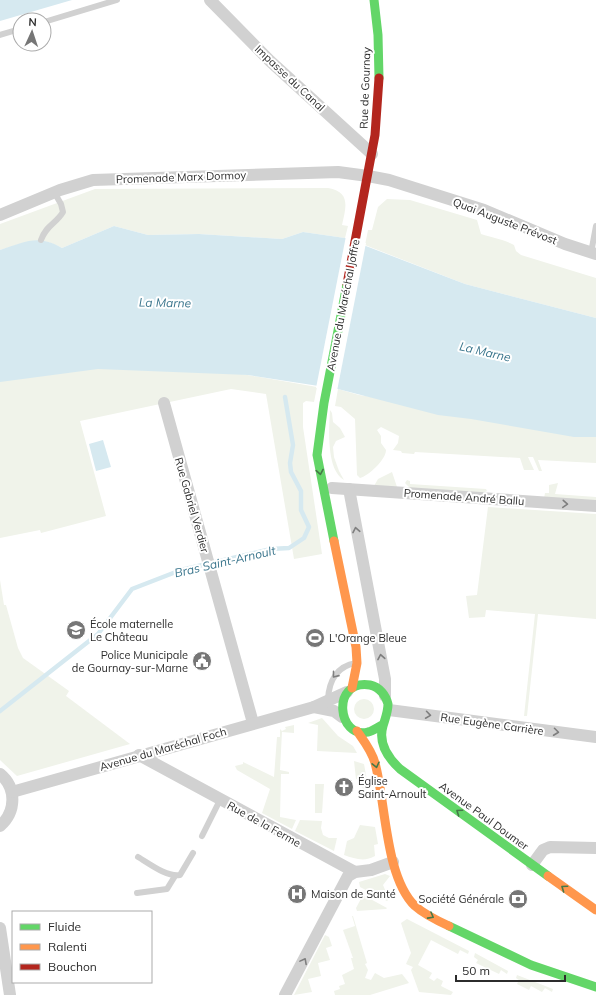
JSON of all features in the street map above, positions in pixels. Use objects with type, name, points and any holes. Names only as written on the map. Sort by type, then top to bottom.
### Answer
[{"type":"main road","name":"Rue de Gournay","points":[[368,176],[375,135],[380,69],[374,0]]},
{"type":"main road","name":"Avenue du Maréchal Joffre","points":[[342,717],[341,704],[350,690],[357,663],[356,647],[317,455],[324,403],[368,176]]},
{"type":"main road","name":"Avenue du Maréchal Joffre","points":[[321,434],[369,671],[375,687],[386,696]]},
{"type":"main road","points":[[350,690],[360,685],[375,687]]},
{"type":"main road","points":[[357,731],[370,732],[382,725],[389,710],[386,696]]},
{"type":"main road","points":[[342,717],[346,723],[357,731],[369,749],[375,762],[393,862],[404,892],[415,906],[427,915],[543,971],[596,987]]},
{"type":"main road","name":"Avenue Paul Doumer","points":[[382,725],[380,738],[390,759],[400,770],[596,910]]},
{"type":"street","name":"Impasse du Canal","points":[[210,0],[270,61],[372,154]]},
{"type":"street","name":"Promenade Marx Dormoy","points":[[0,215],[54,192],[93,180],[331,172],[368,176]]},
{"type":"street","name":"Quai Auguste Prévost","points":[[368,176],[389,180],[484,210],[594,254]]},
{"type":"street","name":"Rue Gabriel Verdier","points":[[164,403],[253,723]]},
{"type":"street","name":"Promenade André Ballu","points":[[332,488],[596,506]]},
{"type":"street","points":[[349,489],[383,672],[386,696]]},
{"type":"street","name":"Avenue du Maréchal Foch","points":[[12,792],[139,755],[314,707],[328,699],[350,690]]},
{"type":"street","name":"Avenue du Maréchal Foch","points":[[314,707],[334,711],[342,717]]},
{"type":"street","name":"Rue Eugène Carrière","points":[[389,710],[596,737]]},
{"type":"street","name":"Rue de la Ferme","points":[[139,755],[355,872]]},
{"type":"street","points":[[0,774],[9,784],[13,801],[7,818],[0,826]]},
{"type":"street","points":[[532,865],[543,850],[550,847],[596,848]]},
{"type":"street","points":[[285,995],[348,876],[355,872],[374,869],[393,862]]},
{"type":"street","points":[[0,928],[10,995]]},
{"type":"lane","points":[[52,20],[117,0]]},
{"type":"lane","points":[[0,34],[12,31]]},
{"type":"lane","points":[[41,240],[44,230],[60,218],[63,212],[54,192]]},
{"type":"lane","points":[[594,254],[596,226]]},
{"type":"lane","points":[[328,699],[328,689],[336,674],[348,664],[357,663]]},
{"type":"lane","points":[[202,836],[216,797]]},
{"type":"lane","points":[[137,893],[167,889],[175,876],[182,872],[193,853]]},
{"type":"lane","points":[[138,857],[166,873],[175,876]]},
{"type":"shaded area","points":[[328,188],[335,190],[344,197],[345,212],[342,225],[348,226],[345,238],[303,232],[282,239],[199,234],[148,235],[114,226],[62,248],[53,244],[38,241],[24,243],[0,250],[0,224],[95,189]]},
{"type":"shaded area","points":[[387,199],[410,200],[477,220],[481,234],[514,245],[516,251],[521,255],[596,278],[596,318],[465,284],[365,245],[368,230],[372,230],[378,207]]},
{"type":"shaded area","points":[[98,349],[317,387],[314,402],[306,401],[303,403],[303,427],[322,554],[294,559],[266,394],[231,389],[80,421],[106,516],[41,533],[40,530],[0,538],[0,371]]},
{"type":"shaded area","points":[[338,389],[359,395],[596,430],[596,463],[538,460],[542,471],[539,471],[533,457],[528,457],[534,470],[524,470],[520,458],[415,452],[414,454],[402,453],[401,451],[393,450],[398,443],[399,436],[381,427],[377,430],[381,436],[381,443],[386,450],[385,454],[376,467],[360,478],[357,475],[355,419],[341,407],[335,406]]},
{"type":"shaded area","points":[[330,410],[332,413],[333,422],[340,428],[345,437],[336,441],[333,447],[334,457],[344,480],[338,475],[331,458],[329,437]]},
{"type":"shaded area","points":[[392,472],[397,487],[374,486],[378,479]]},
{"type":"shaded area","points":[[407,480],[410,481],[410,484],[486,489],[487,491],[483,493],[410,488],[405,483]]},
{"type":"shaded area","points":[[558,483],[555,494],[596,497],[596,501],[544,498],[545,493],[549,493],[549,485]]},
{"type":"shaded area","points":[[488,507],[596,514],[596,619],[538,614],[527,716],[524,716],[535,614],[486,610],[485,617],[469,618],[466,596],[477,595]]},
{"type":"shaded area","points":[[0,580],[4,605],[6,605],[18,648],[23,658],[69,691],[66,696],[130,744],[17,776],[0,760]]},
{"type":"shaded area","points":[[364,699],[371,702],[374,709],[371,716],[364,719],[357,716],[354,709],[357,702]]},
{"type":"shaded area","points":[[322,718],[338,736],[353,746],[357,753],[317,751],[318,725],[308,723]]},
{"type":"shaded area","points":[[294,725],[294,733],[282,732],[280,770],[289,772],[289,774],[281,774],[280,817],[296,820],[292,829],[262,813],[270,789],[237,770],[235,766],[243,764],[243,762],[274,777],[277,737],[280,737],[280,729],[282,731],[286,729],[285,727]]},
{"type":"shaded area","points":[[354,761],[364,764],[369,791],[362,792],[363,780],[356,779]]},
{"type":"shaded area","points":[[315,784],[324,784],[322,813],[315,813]]},
{"type":"shaded area","points":[[300,820],[322,821],[321,828],[323,835],[329,838],[337,838],[334,851],[295,831]]},
{"type":"shaded area","points":[[360,825],[375,827],[378,844],[374,845],[375,856],[371,858],[356,859],[344,855],[347,841],[354,838]]},
{"type":"shaded area","points":[[385,874],[390,876],[383,885],[389,899],[387,901],[360,887],[359,882]]},
{"type":"shaded area","points":[[363,895],[387,908],[357,911],[356,908]]},
{"type":"shaded area","points":[[352,916],[367,963],[365,964],[368,970],[365,978],[371,980],[375,973],[384,978],[402,974],[409,983],[370,995],[335,995],[334,991],[340,989],[339,986],[345,984],[342,975],[354,969],[351,958],[353,958],[343,930],[355,926]]},
{"type":"shaded area","points":[[407,919],[469,951],[468,954],[460,950],[458,954],[431,940],[418,965],[432,973],[429,978],[434,981],[437,978],[443,981],[441,986],[453,992],[451,995],[419,992],[411,970],[413,967],[406,964],[411,953],[401,923]]},
{"type":"shaded area","points":[[325,935],[329,937],[332,946],[326,948],[330,960],[318,963],[321,976],[308,979],[312,992],[294,995]]},
{"type":"shaded area","points":[[475,953],[508,971],[507,974],[501,970],[499,974],[476,963],[478,960],[474,957]]},
{"type":"shaded area","points":[[517,975],[553,989],[552,992],[545,988],[542,992],[531,986],[529,990],[517,984],[519,980],[516,978]]},
{"type":"water","points":[[0,0],[72,0],[31,12],[12,12],[12,18],[0,21]]},
{"type":"water","name":"La Marne","points":[[114,226],[148,235],[199,234],[282,239],[303,232],[345,238],[465,284],[596,318],[596,437],[574,437],[471,419],[438,415],[338,389],[248,375],[98,369],[0,382],[0,250],[24,242],[38,240],[45,241],[62,248]]},
{"type":"water","points":[[103,440],[111,467],[96,471],[89,444]]},
{"type":"pier","points":[[346,236],[366,243],[337,391],[316,388]]},
{"type":"waterway","name":"Bras Saint-Arnoult","points":[[0,711],[98,634],[132,589],[181,570],[271,549],[289,548],[304,538],[309,527],[301,510],[301,491],[291,472],[290,463],[293,445],[285,397]]},
{"type":"traffic: fast","points":[[374,0],[378,35],[379,78]]},
{"type":"traffic: fast","points":[[334,541],[317,455],[324,403],[347,284]]},
{"type":"traffic: fast","points":[[382,725],[368,732],[358,732],[350,727],[345,719],[343,709],[344,699],[349,691],[357,686],[370,685],[380,690],[386,698],[388,704],[382,732],[383,744],[388,755],[400,769],[548,876]]},
{"type":"traffic: fast","points":[[449,926],[531,965],[596,987]]},
{"type":"traffic: slow","points":[[334,541],[356,647],[357,663],[352,688]]},
{"type":"traffic: slow","points":[[357,731],[370,750],[374,759],[379,779],[392,859],[405,893],[415,906],[432,918],[449,926]]},
{"type":"traffic: slow","points":[[548,876],[596,910]]},
{"type":"traffic: jam","points":[[347,284],[375,135],[379,78]]},
{"type":"place","name":"École maternelle Le Château","points":[[76,630]]},
{"type":"place","name":"L'Orange Bleue","points":[[315,638]]},
{"type":"place","name":"Police Municipale de Gournay-sur-Marne","points":[[202,661]]},
{"type":"place","name":"Église Saint-Arnoult","points":[[344,787]]},
{"type":"place","name":"Maison de Santé","points":[[297,894]]},
{"type":"place","name":"Société Générale","points":[[518,899]]}]
